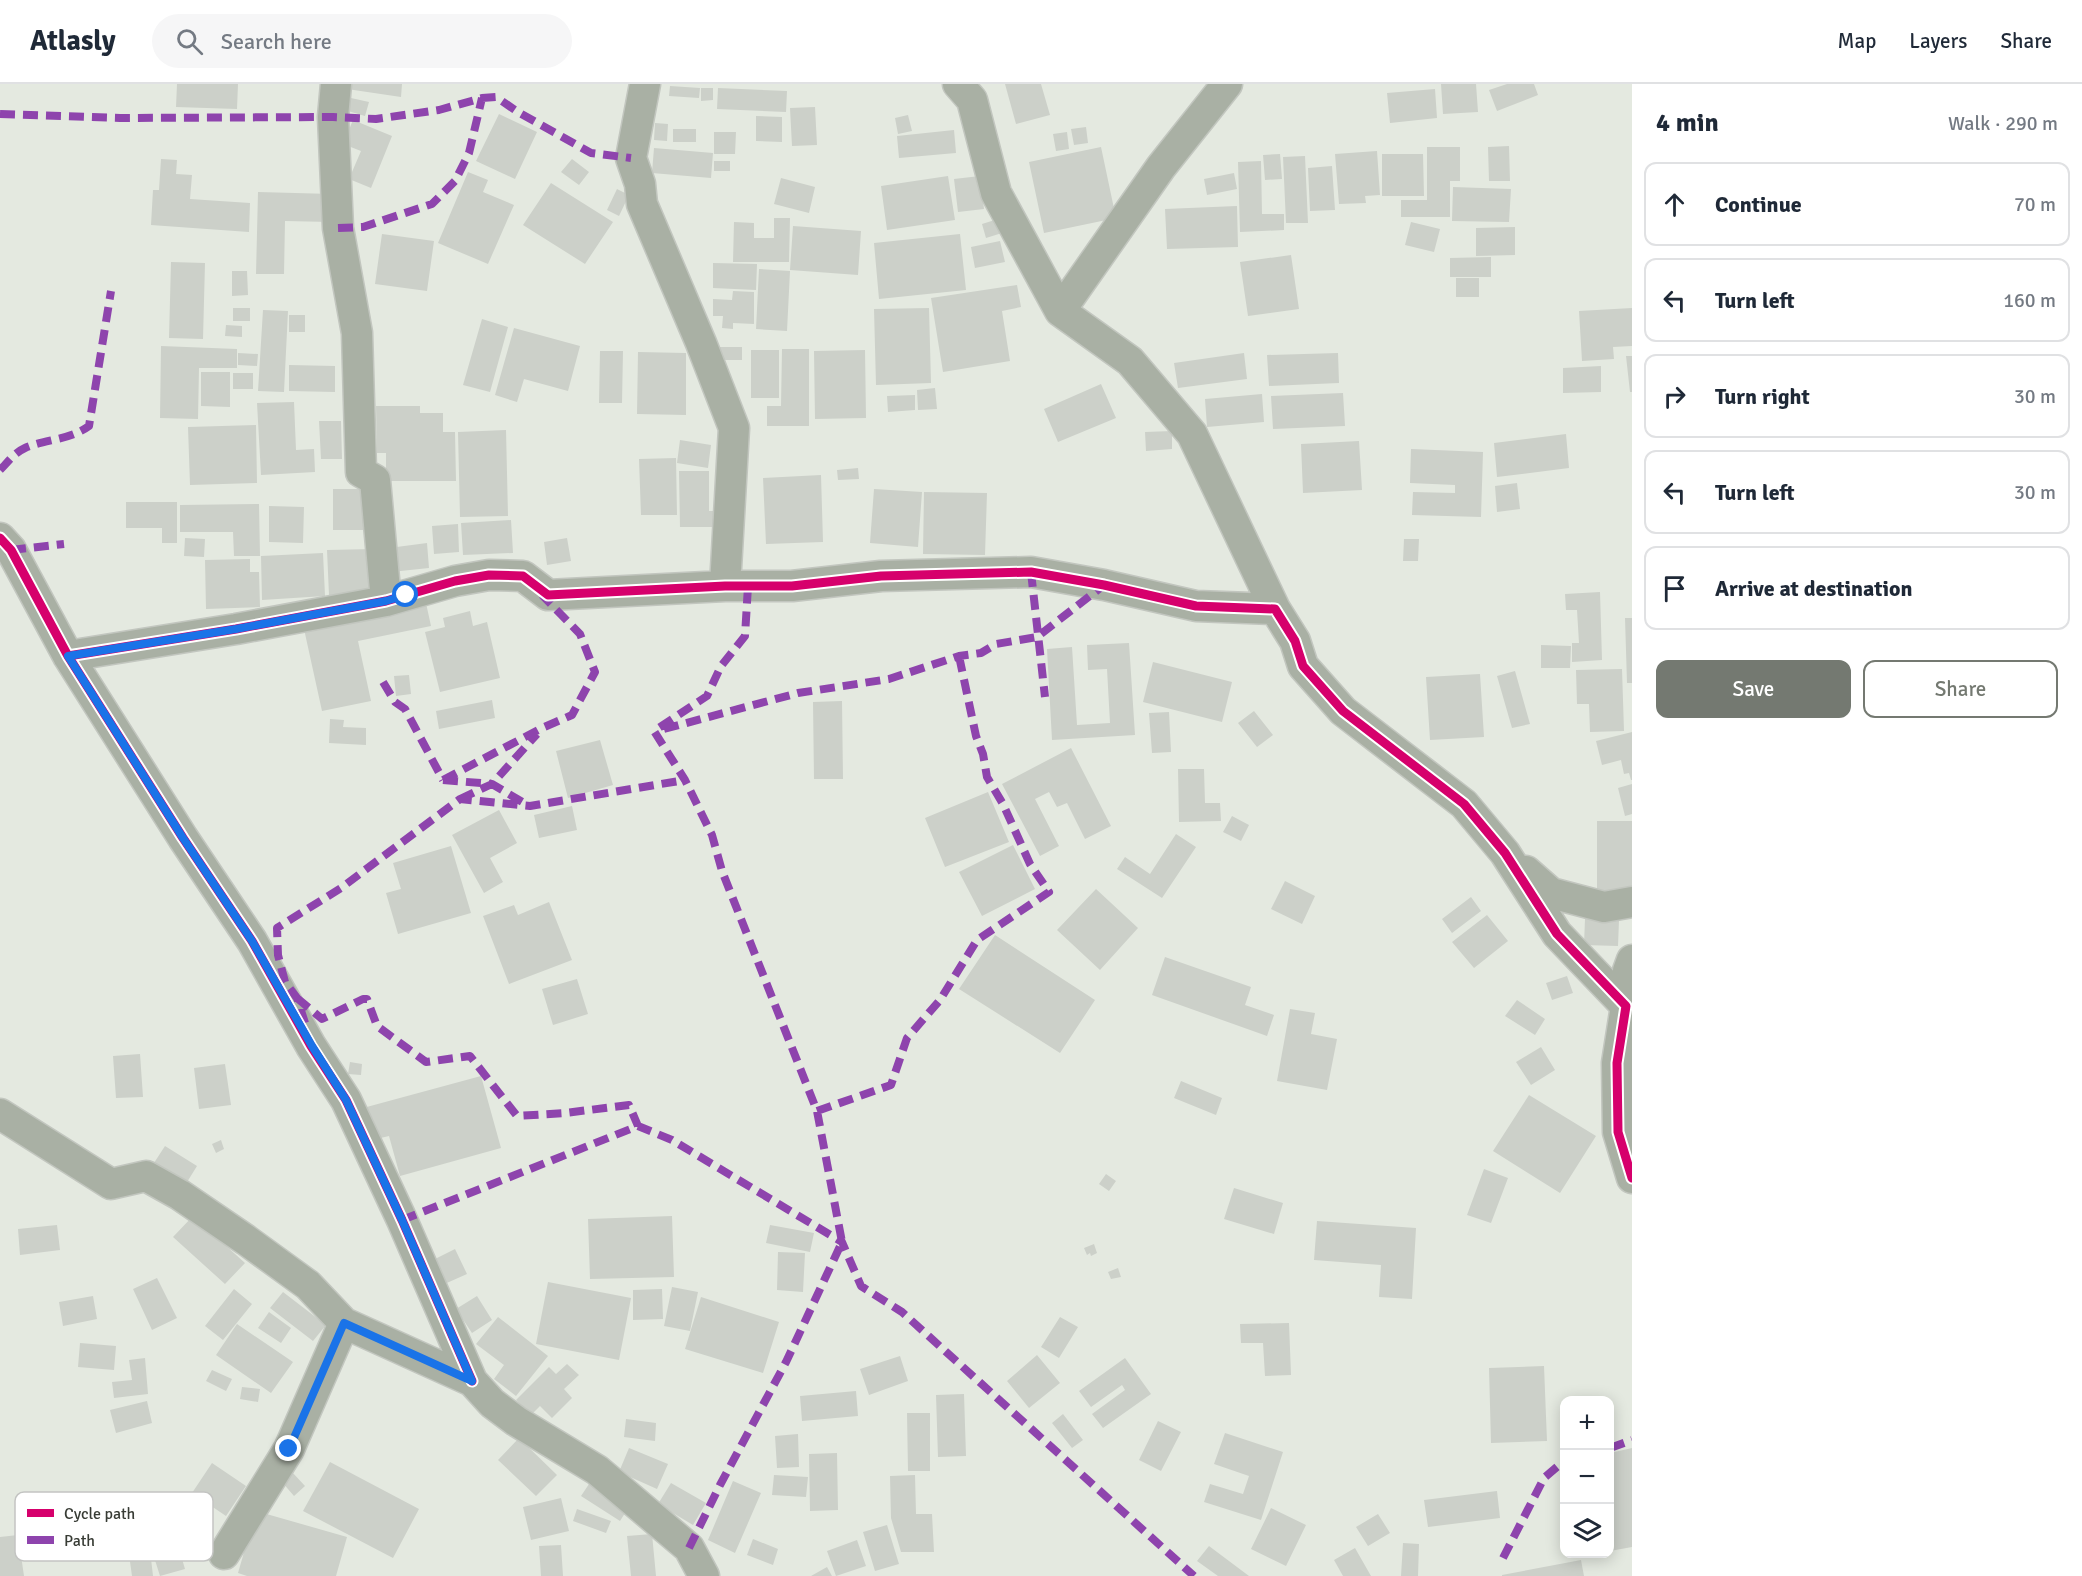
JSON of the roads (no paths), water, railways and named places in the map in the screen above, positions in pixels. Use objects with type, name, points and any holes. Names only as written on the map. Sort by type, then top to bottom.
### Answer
[{"type":"street","points":[[336,84],[333,117],[338,228],[357,333],[361,472],[375,480],[386,601]]},
{"type":"street","points":[[645,84],[631,158],[640,184],[642,204],[734,428],[725,586]]},
{"type":"street","points":[[958,84],[972,100],[996,193],[1060,311],[1131,361],[1192,434],[1275,609],[1295,641],[1304,666],[1343,711],[1464,804],[1505,854],[1557,934],[1626,1006]]},
{"type":"street","points":[[1060,311],[1161,167],[1227,84]]},
{"type":"street","points":[[0,538],[11,550],[68,656],[183,838],[252,941],[346,1100],[402,1220],[472,1381],[492,1403],[516,1421],[597,1470],[689,1548],[704,1576]]},
{"type":"street","points":[[68,656],[236,629],[386,601],[455,581],[489,575],[523,576],[548,595],[725,586],[792,586],[881,576],[1031,572],[1104,585],[1196,606],[1275,609]]},
{"type":"street","points":[[1505,854],[1551,893],[1604,907],[1632,902]]},
{"type":"street","points":[[1632,960],[1628,971],[1626,1006],[1617,1063],[1618,1132],[1632,1178]]},
{"type":"street","points":[[0,1114],[111,1184],[146,1176],[180,1195],[308,1285],[344,1323],[472,1381]]},
{"type":"street","points":[[224,1554],[289,1449],[344,1323]]}]
